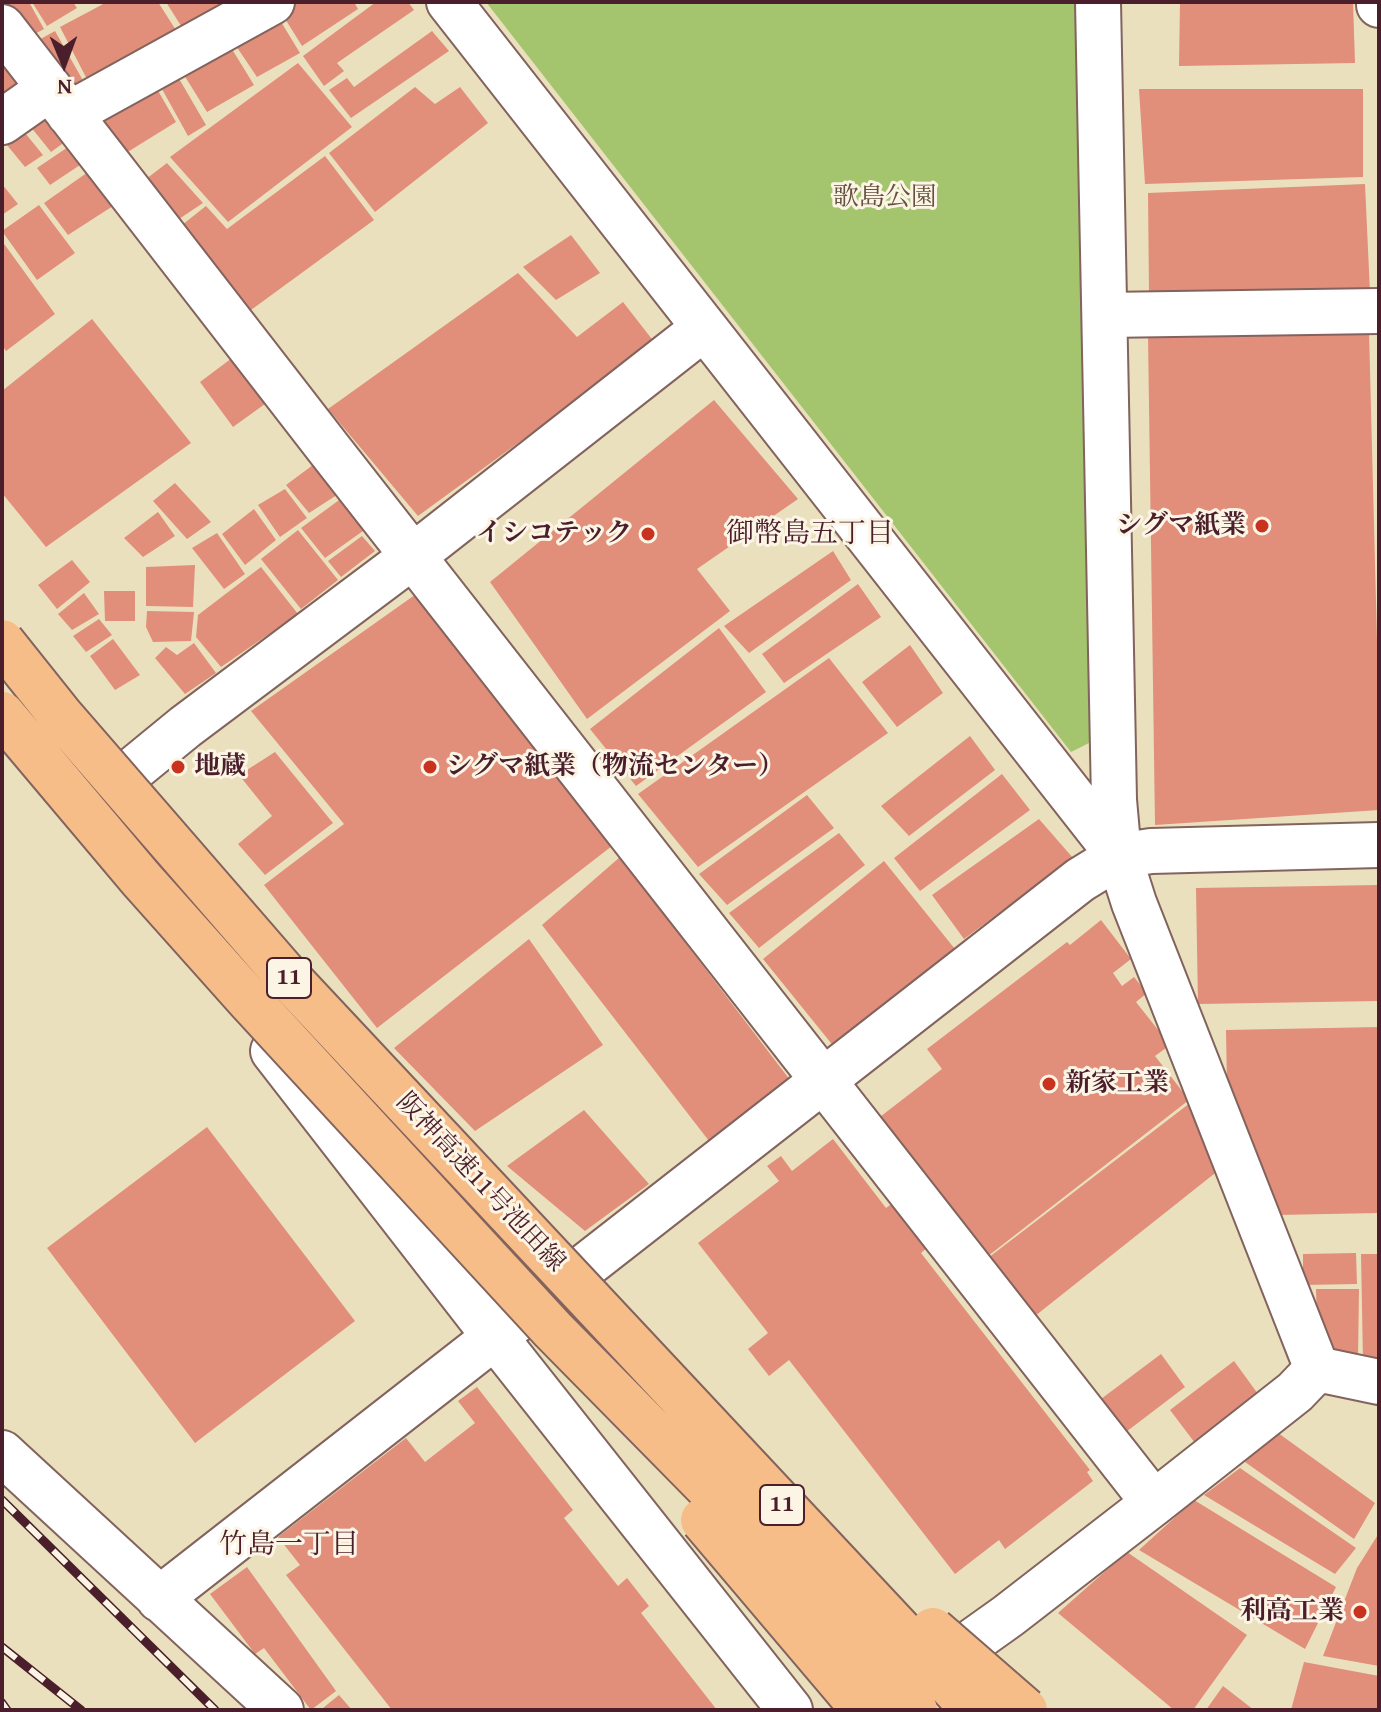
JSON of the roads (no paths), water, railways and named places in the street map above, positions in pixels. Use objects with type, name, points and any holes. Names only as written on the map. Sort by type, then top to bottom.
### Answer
[{"type":"highway","name":"阪神高速11号池田線","points":[[2,642],[71,728],[283,972],[974,1710]]},
{"type":"highway","name":"阪神高速11号池田線","points":[[2,714],[141,879],[249,1000],[553,1330],[749,1529],[915,1710]]},
{"type":"highway","points":[[553,1330],[707,1526],[862,1710]]},
{"type":"highway","name":"11","points":[[720,1438],[1025,1710]]},
{"type":"street","points":[[2,122],[59,102],[272,2]]},
{"type":"street","points":[[449,2],[1119,856]]},
{"type":"street","points":[[1098,2],[1114,800],[1119,856],[1317,1369]]},
{"type":"street","points":[[2,27],[1154,1503]]},
{"type":"street","points":[[1105,315],[1379,311]]},
{"type":"street","points":[[85,809],[185,727],[413,556],[704,328]]},
{"type":"street","points":[[2,701],[495,1337],[790,1710]]},
{"type":"street","points":[[159,1599],[1080,880],[1119,856],[1151,851],[1379,845]]},
{"type":"street","points":[[1317,1369],[1379,1382]]},
{"type":"street","points":[[862,1710],[915,1682],[1008,1616],[1295,1392],[1317,1369]]},
{"type":"street","points":[[2,1453],[281,1710]]},
{"type":"railway","points":[[2,1500],[215,1710]]},
{"type":"railway","points":[[2,1647],[81,1710]]},
{"type":"railway","points":[[2,1703],[7,1710]]},
{"type":"place","name":"シグマ紙業","points":[[1262,526]]},
{"type":"place","name":"イシコテック","points":[[648,534]]},
{"type":"place","name":"地蔵","points":[[178,767]]},
{"type":"place","name":"シグマ紙業（物流センター）","points":[[430,767]]},
{"type":"place","name":"新家工業","points":[[1049,1084]]},
{"type":"place","name":"利高工業","points":[[1360,1612]]},
{"type":"district","name":"御幣島五丁目","points":[[810,535]]},
{"type":"district","name":"竹島一丁目","points":[[289,1546]]},
{"type":"park label","name":"歌島公園","points":[[885,198]]}]
